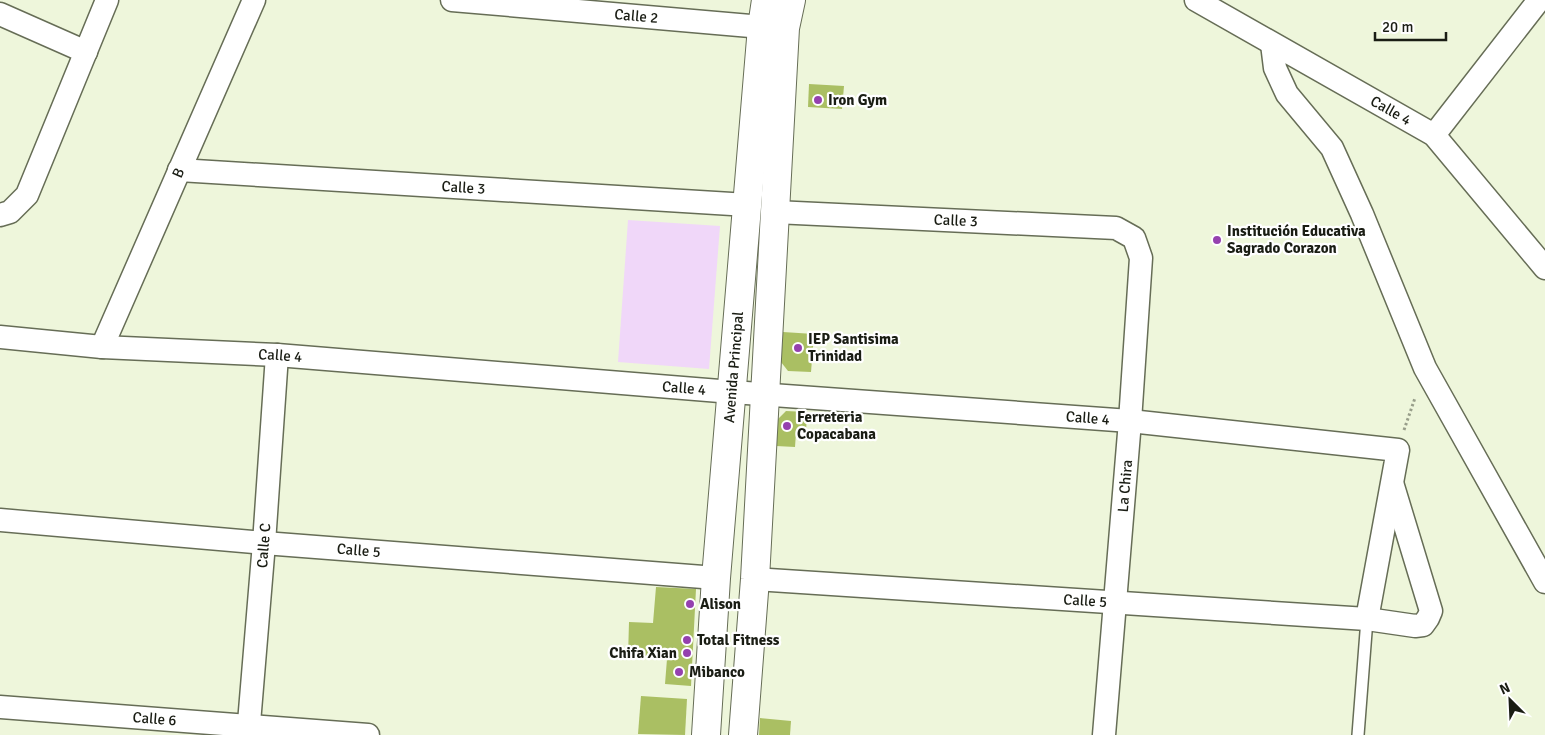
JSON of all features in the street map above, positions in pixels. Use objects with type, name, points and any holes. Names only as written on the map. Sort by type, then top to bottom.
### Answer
[{"type":"street","points":[[0,215],[10,212],[26,195],[107,0]]},
{"type":"street","name":"B","points":[[102,347],[254,0]]},
{"type":"street","name":"Calle 2","points":[[452,0],[762,27]]},
{"type":"street","name":"Avenida Principal","points":[[706,735],[716,578],[762,27],[766,0]]},
{"type":"street","name":"Avenida Principal","points":[[743,735],[755,579],[785,28],[792,0]]},
{"type":"street","name":"Calle 4","points":[[1196,0],[1434,135],[1545,268]]},
{"type":"street","points":[[1434,135],[1539,0]]},
{"type":"street","points":[[2,20],[86,52]]},
{"type":"street","points":[[1272,44],[1275,68],[1287,94],[1332,148],[1362,214],[1424,368],[1545,582]]},
{"type":"street","name":"Calle 3","points":[[179,170],[748,205]]},
{"type":"street","name":"Calle 3","points":[[775,212],[1116,228],[1134,238]]},
{"type":"street","name":"La Chira","points":[[1104,735],[1130,422],[1141,258],[1134,238]]},
{"type":"street","name":"Calle 4","points":[[0,337],[102,347],[277,356],[1130,422],[1398,450]]},
{"type":"street","name":"Calle C","points":[[248,730],[277,356]]},
{"type":"street","points":[[1367,620],[1398,450]]},
{"type":"street","name":"Calle 5","points":[[755,579],[1115,602],[1367,620],[1415,626],[1423,625],[1431,611],[1392,482]]},
{"type":"street","name":"Calle 5","points":[[0,520],[716,578]]},
{"type":"street","name":"Calle 6","points":[[0,707],[248,730],[368,735]]},
{"type":"lane","points":[[1358,735],[1367,620]]},
{"type":"path","points":[[1398,450],[1424,368]]},
{"type":"shaded area","points":[[628,220],[720,226],[709,369],[618,362]]},
{"type":"building","points":[[809,84],[844,86],[842,109],[808,107]]},
{"type":"building","name":"IEP Santisima Trinidad","points":[[783,332],[814,334],[811,372],[788,371],[781,362]]},
{"type":"building","points":[[786,411],[807,412],[806,433],[796,433],[795,447],[776,446],[777,420]]},
{"type":"building","points":[[656,587],[696,589],[691,686],[665,684],[667,659],[628,657],[629,622],[653,623]]},
{"type":"building","points":[[641,696],[687,699],[685,735],[638,734]]},
{"type":"building","points":[[760,718],[791,721],[790,735],[759,735]]},
{"type":"place","name":"Iron Gym","points":[[818,100]]},
{"type":"place","name":"Institución Educativa Sagrado Corazon","points":[[1217,240]]},
{"type":"place","name":"IEP Santisima Trinidad","points":[[798,348]]},
{"type":"place","name":"Ferreteria Copacabana","points":[[787,426]]},
{"type":"place","name":"Alison","points":[[690,604]]},
{"type":"place","name":"Total Fitness","points":[[687,640]]},
{"type":"place","name":"Chifa Xian","points":[[687,653]]},
{"type":"place","name":"Mibanco","points":[[679,672]]}]
